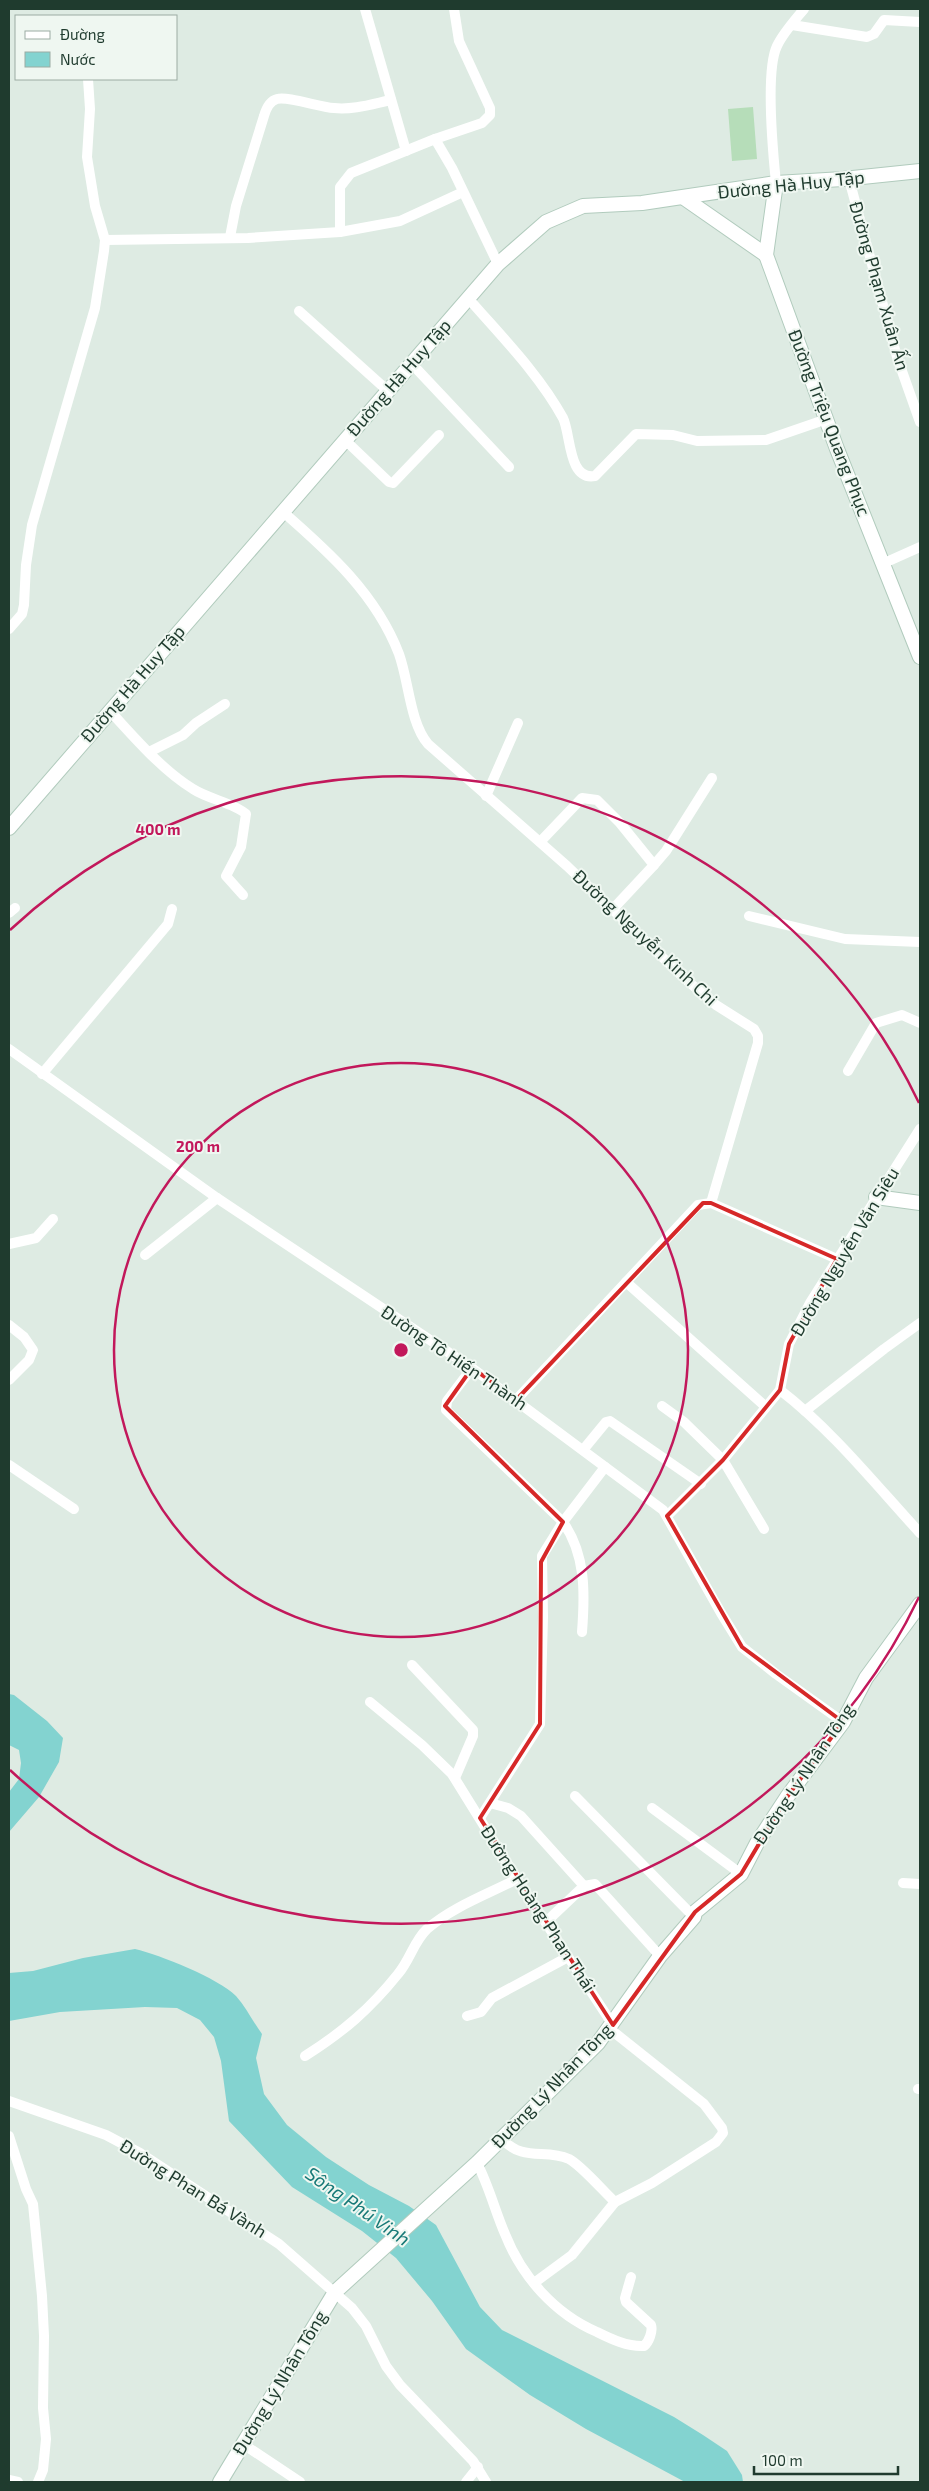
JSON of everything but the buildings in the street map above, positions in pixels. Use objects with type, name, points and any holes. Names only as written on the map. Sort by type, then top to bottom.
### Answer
[{"type":"street","points":[[365,9],[406,151]]},
{"type":"street","points":[[340,232],[340,187],[351,173],[435,139],[482,123],[490,115],[490,108],[459,41],[454,9]]},
{"type":"street","points":[[776,183],[772,138],[773,60],[777,46],[804,9]]},
{"type":"street","points":[[792,25],[867,37],[874,34],[884,20],[920,22]]},
{"type":"street","points":[[9,629],[22,614],[31,531],[95,308],[104,240],[95,206],[87,157],[90,109],[88,80]]},
{"type":"street","points":[[230,237],[236,206],[255,143],[267,107],[274,100],[286,98],[309,105],[340,109],[391,100]]},
{"type":"street","points":[[435,139],[498,264]]},
{"type":"street","name":"Đường Hà Huy Tập","points":[[9,828],[498,264],[546,222],[583,206],[684,198],[776,183],[849,179],[920,171]]},
{"type":"street","name":"Đường Phạm Xuân Ấn","points":[[849,179],[897,357],[920,422]]},
{"type":"street","name":"Đường Triệu Quang Phục","points":[[776,183],[766,255],[882,564],[920,657]]},
{"type":"street","points":[[104,240],[248,238],[340,232],[400,221],[463,192]]},
{"type":"street","points":[[684,198],[766,255]]},
{"type":"street","points":[[468,298],[533,375],[556,407],[564,421],[573,456],[578,470],[582,474],[595,476],[636,434],[673,435],[697,440],[766,440],[827,419]]},
{"type":"street","points":[[299,311],[388,391]]},
{"type":"street","points":[[412,364],[509,467]]},
{"type":"street","points":[[346,440],[389,482],[393,483],[439,435]]},
{"type":"street","name":"Đường Nguyễn Kinh Chi","points":[[282,512],[335,559],[376,609],[398,652],[409,687],[418,730],[428,744],[589,886],[690,983],[716,1005],[754,1029],[758,1036],[711,1203]]},
{"type":"street","points":[[882,564],[920,547]]},
{"type":"street","points":[[149,752],[183,735],[196,723],[225,704]]},
{"type":"street","points":[[110,711],[149,752],[192,789],[246,814],[242,847],[226,876],[243,895]]},
{"type":"street","points":[[486,796],[518,723]]},
{"type":"street","points":[[612,910],[666,851],[712,778]]},
{"type":"street","points":[[540,842],[578,801],[582,798],[592,798],[620,823],[654,865]]},
{"type":"street","points":[[42,1074],[168,924],[172,908]]},
{"type":"street","points":[[749,916],[845,939],[920,942]]},
{"type":"street","points":[[848,1072],[876,1023],[902,1015],[920,1023]]},
{"type":"street","name":"Đường Tô Hiến Thành","points":[[9,1049],[217,1198],[517,1399],[663,1510],[742,1647],[843,1722]]},
{"type":"street","name":"Đường Nguyễn Văn Siêu","points":[[667,1516],[723,1460],[780,1390],[790,1344],[810,1303],[920,1129]]},
{"type":"street","points":[[876,1197],[920,1203]]},
{"type":"street","points":[[145,1255],[217,1198]]},
{"type":"street","points":[[517,1399],[698,1205],[711,1203],[837,1259]]},
{"type":"street","points":[[9,1244],[36,1238],[53,1219]]},
{"type":"street","points":[[626,1282],[766,1408]]},
{"type":"street","points":[[805,1411],[920,1323]]},
{"type":"street","points":[[9,1325],[24,1336],[34,1350],[29,1360],[9,1380]]},
{"type":"street","points":[[472,1368],[446,1401],[446,1410],[564,1522],[572,1535],[578,1550],[585,1582],[582,1632]]},
{"type":"street","points":[[780,1390],[805,1411],[855,1460],[920,1532]]},
{"type":"street","points":[[662,1406],[684,1422],[723,1460],[764,1529]]},
{"type":"street","points":[[583,1450],[606,1422],[610,1421],[701,1484]]},
{"type":"street","points":[[9,1465],[74,1509]]},
{"type":"street","name":"Đường Hoàng Phan Thái","points":[[605,1467],[546,1546],[541,1562],[543,1617],[540,1724],[480,1818],[611,2027],[704,2104],[722,2128],[723,2133],[716,2142],[652,2183],[615,2202]]},
{"type":"street","name":"Đường Lý Nhân Tông","points":[[220,2482],[335,2292],[477,2163],[555,2088],[611,2027],[660,1956],[694,1917],[695,1912],[741,1874],[757,1843],[787,1797],[843,1722],[866,1678],[920,1604]]},
{"type":"street","points":[[412,1665],[473,1730],[473,1736],[455,1778]]},
{"type":"street","points":[[370,1702],[422,1744],[455,1778],[480,1818]]},
{"type":"street","points":[[575,1796],[694,1917]]},
{"type":"street","points":[[490,1803],[508,1808],[521,1816],[584,1886]]},
{"type":"street","points":[[652,1808],[741,1874]]},
{"type":"street","points":[[305,2056],[340,2034],[358,2018],[398,1974],[426,1930],[450,1914],[517,1879]]},
{"type":"street","points":[[546,1922],[584,1886],[591,1883],[600,1886],[660,1956]]},
{"type":"street","points":[[903,1883],[920,1884]]},
{"type":"street","points":[[467,2016],[481,2012],[492,1998],[568,1957]]},
{"type":"street","name":"Đường Phan Bá Vành","points":[[9,2101],[106,2135],[140,2152],[279,2244],[335,2292],[366,2326],[386,2366],[400,2385],[478,2467],[486,2482]]},
{"type":"street","points":[[9,2136],[26,2189],[33,2204],[42,2296],[43,2408],[46,2439],[43,2470],[38,2482]]},
{"type":"street","points":[[501,2138],[518,2152],[571,2160],[615,2202],[572,2255],[534,2283]]},
{"type":"street","points":[[477,2163],[511,2250],[534,2283],[560,2310],[584,2326],[622,2342],[644,2346],[647,2343],[652,2328],[651,2324],[626,2302],[625,2298],[631,2277]]},
{"type":"street","points":[[243,2444],[300,2482]]},
{"type":"street","points":[[466,2482],[478,2467]]},
{"type":"street","points":[[9,2480],[18,2482]]},
{"type":"highlighted area","points":[[703,1203],[711,1203],[837,1259],[789,1344],[780,1390],[723,1460],[667,1516],[742,1647],[843,1722],[787,1797],[741,1874],[695,1912],[613,2025],[480,1818],[540,1724],[541,1562],[563,1522],[445,1406],[472,1368],[517,1399]]},
{"type":"green space","points":[[753,107],[757,159],[732,161],[728,109]]},
{"type":"water","points":[[9,1694],[14,1695],[47,1721],[63,1738],[59,1762],[39,1797],[9,1832],[9,1792],[19,1779],[21,1763],[19,1750],[9,1745]]},
{"type":"water","name":"Sông Phú Vinh","points":[[135,1949],[159,1956],[188,1968],[228,1989],[236,1996],[262,2034],[256,2058],[264,2094],[287,2125],[326,2157],[369,2185],[409,2206],[436,2225],[480,2307],[502,2330],[674,2417],[703,2435],[727,2451],[742,2475],[743,2482],[685,2482],[586,2429],[530,2395],[466,2349],[432,2301],[396,2258],[362,2231],[292,2187],[229,2121],[221,2061],[214,2037],[200,2020],[177,2008],[145,2007],[60,2012],[9,2021],[9,1973],[33,1971],[83,1958]]}]
